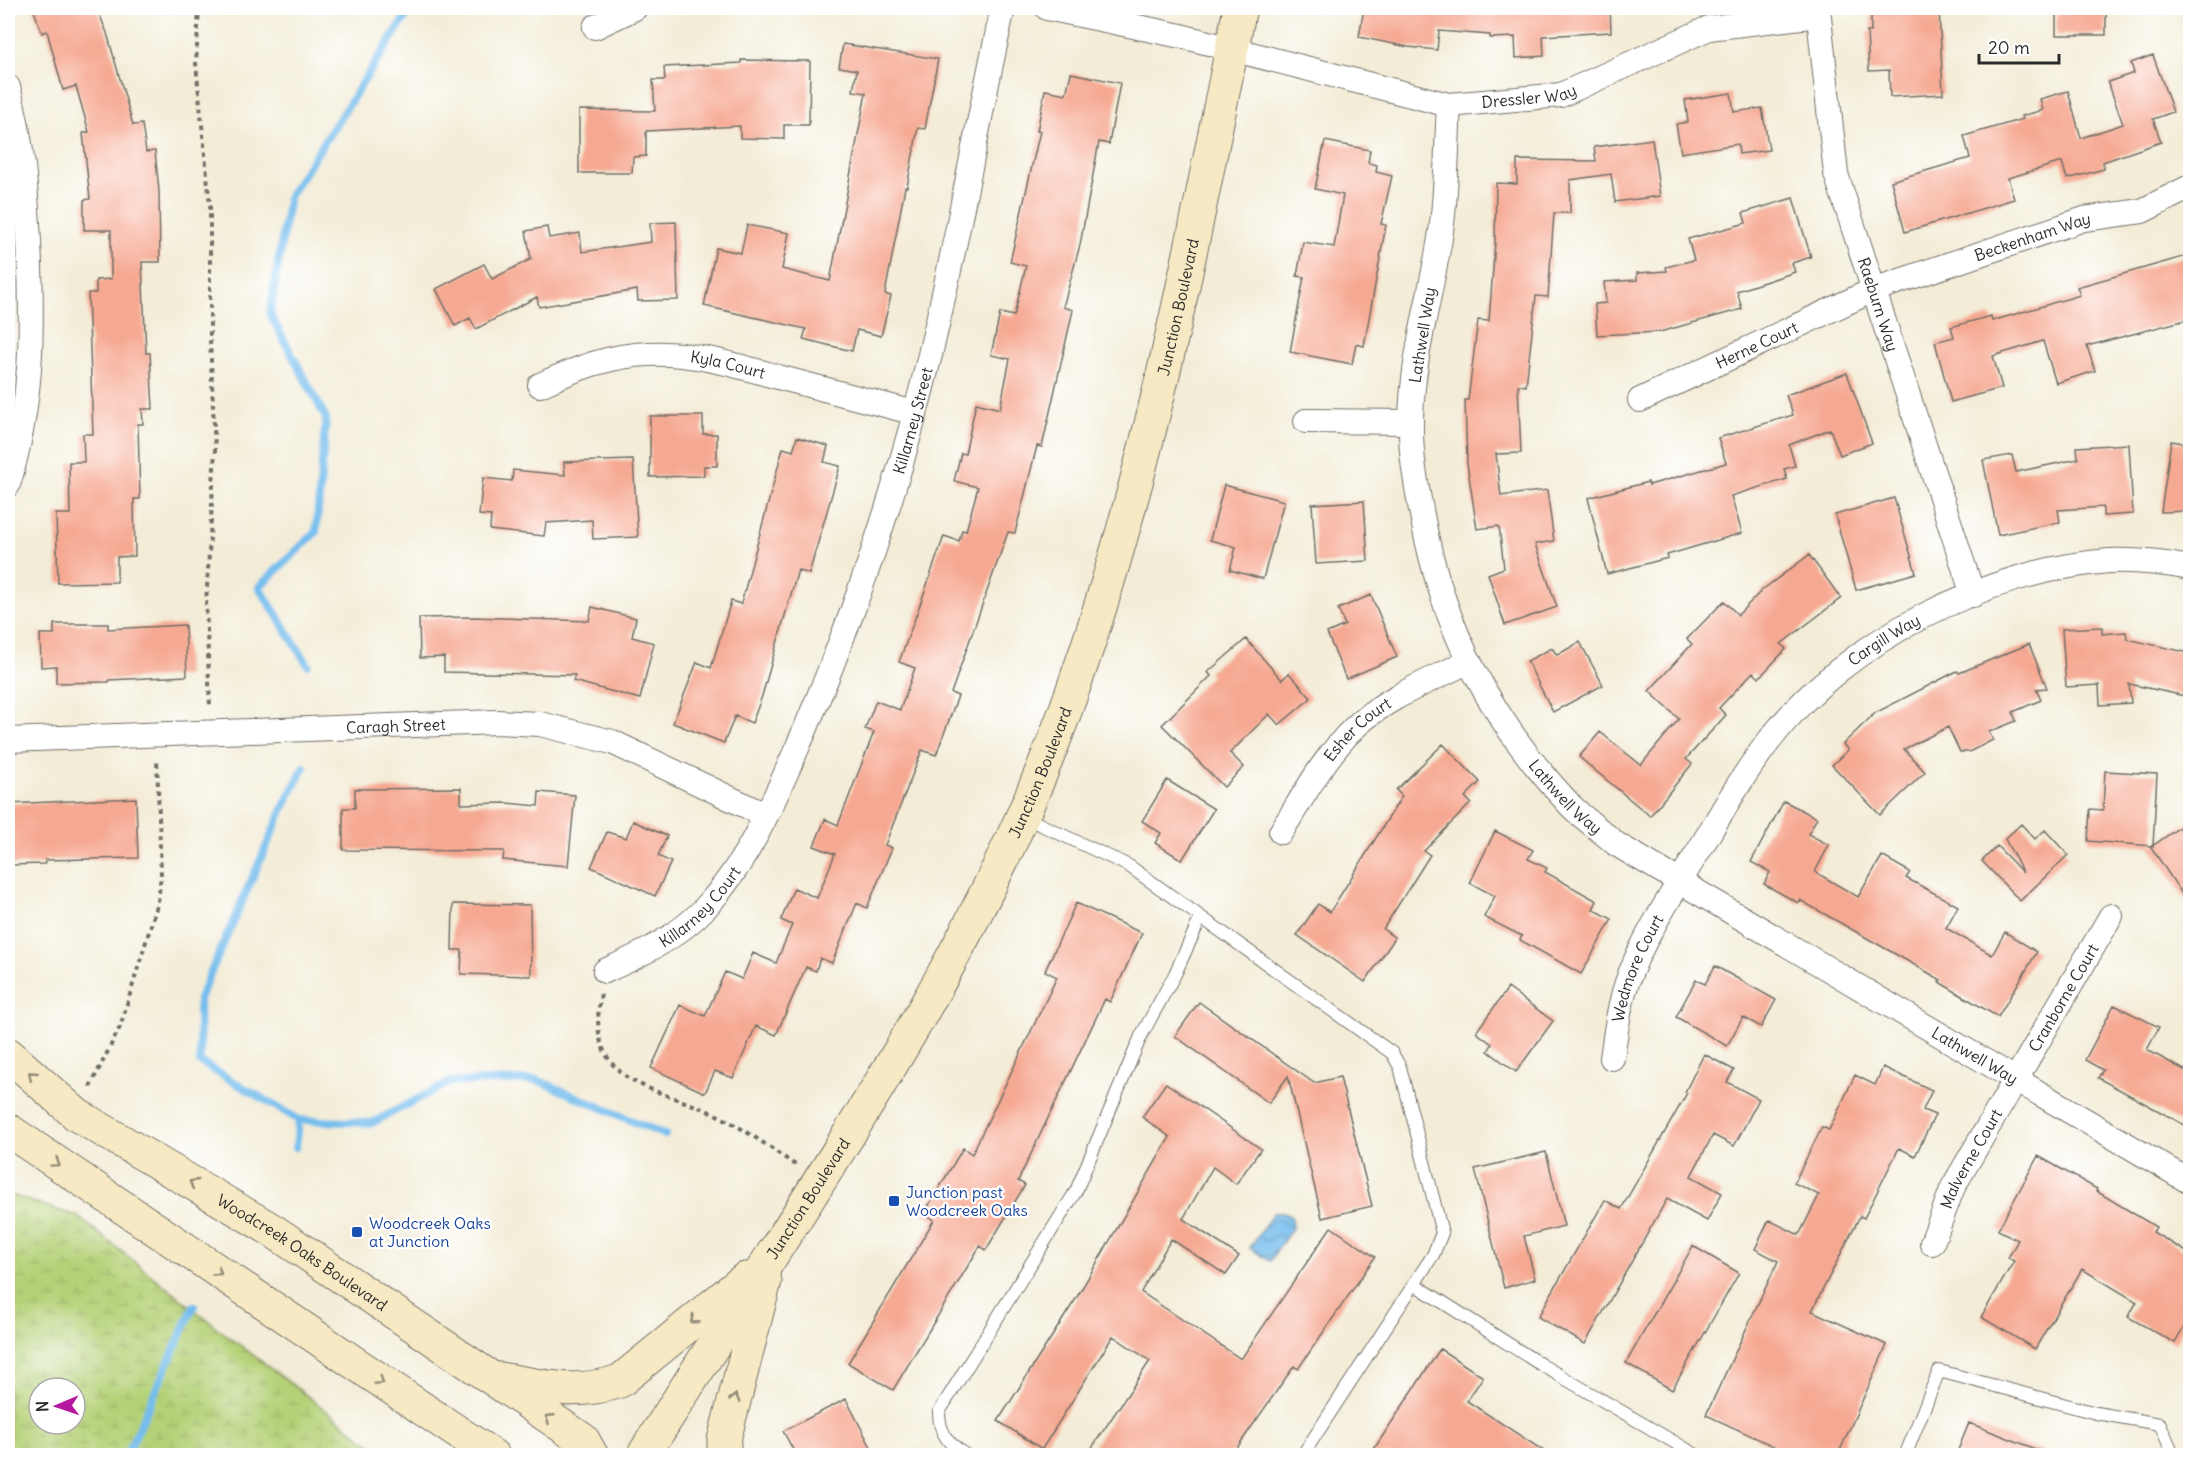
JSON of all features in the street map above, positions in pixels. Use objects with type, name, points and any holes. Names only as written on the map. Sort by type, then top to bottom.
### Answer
[{"type":"main road","name":"Junction Boulevard","points":[[643,1455],[772,1257],[914,1030],[968,927],[1021,816],[1063,717],[1115,554],[1165,371],[1240,8]]},
{"type":"main road","name":"Woodcreek Oaks Boulevard","points":[[8,1054],[77,1115],[272,1230],[583,1440],[592,1455]]},
{"type":"main road","points":[[8,1130],[493,1455]]},
{"type":"main road","points":[[488,1377],[572,1391],[595,1389],[620,1381],[772,1257]]},
{"type":"main road","points":[[724,1455],[724,1440],[772,1257]]},
{"type":"main road","points":[[452,1429],[475,1455]]},
{"type":"street","points":[[595,27],[635,8]]},
{"type":"street","name":"Killarney Street","points":[[765,814],[817,702],[882,525],[915,413],[1003,8]]},
{"type":"street","name":"Dressler Way","points":[[1047,8],[1181,36],[1449,105],[1561,95],[1709,28],[1818,11]]},
{"type":"street","name":"Raeburn Way","points":[[1818,11],[1836,174],[1973,595]]},
{"type":"street","points":[[8,87],[23,155],[33,320],[30,382],[8,485]]},
{"type":"street","name":"Lathwell Way","points":[[1449,105],[1438,254],[1415,361],[1411,422],[1416,485],[1427,544],[1442,596],[1467,662],[1530,758],[1573,807],[1617,844],[1679,883],[2190,1182]]},
{"type":"street","name":"Beckenham Way","points":[[1873,290],[2084,219],[2142,211],[2190,187]]},
{"type":"street","name":"Herne Court","points":[[1640,400],[1873,290]]},
{"type":"street","name":"Kyla Court","points":[[540,385],[592,363],[649,354],[684,355],[720,361],[915,413]]},
{"type":"street","points":[[1306,421],[1411,422]]},
{"type":"street","name":"Cargill Way","points":[[1679,883],[1772,736],[1815,690],[1856,657],[1904,625],[1973,595],[2028,577],[2111,561],[2163,563],[2190,568]]},
{"type":"street","name":"Esher Court","points":[[1281,832],[1323,764],[1357,725],[1394,700],[1467,662]]},
{"type":"street","name":"Caragh Street","points":[[8,740],[497,722],[540,724],[612,742],[765,814]]},
{"type":"street","name":"Killarney Court","points":[[605,971],[686,927],[705,908],[743,857],[765,814]]},
{"type":"street","name":"Wedmore Court","points":[[1612,1058],[1622,999],[1635,963],[1679,883]]},
{"type":"street","name":"Cranborne Court","points":[[2016,1079],[2111,916]]},
{"type":"street","name":"Malverne Court","points":[[1932,1243],[1953,1187],[2016,1079]]},
{"type":"lane","points":[[1021,816],[1129,866],[1392,1053],[1396,1060],[1442,1233],[1440,1244],[1302,1455]]},
{"type":"lane","points":[[967,1455],[949,1444],[939,1426],[939,1412],[1076,1191],[1141,1036],[1176,974],[1201,917]]},
{"type":"lane","points":[[1414,1284],[1540,1364],[1698,1455]]},
{"type":"lane","points":[[1905,1455],[1939,1371],[2096,1413],[2160,1424],[2174,1455]]},
{"type":"path","points":[[199,8],[196,64],[210,206],[210,338],[215,451],[206,604],[210,733]]},
{"type":"path","points":[[77,1115],[120,1027],[158,902],[161,875],[156,735]]},
{"type":"path","points":[[605,971],[596,1016],[597,1030],[603,1048],[619,1071],[649,1090],[724,1118],[820,1181]]},
{"type":"green space","points":[[8,1194],[77,1216],[220,1330],[368,1442],[392,1455],[8,1455]]},
{"type":"water","points":[[1273,1213],[1284,1213],[1291,1217],[1292,1228],[1270,1261],[1250,1248]]},
{"type":"building","points":[[33,8],[97,8],[107,33],[133,125],[142,124],[146,152],[155,151],[159,191],[160,262],[142,262],[146,353],[150,353],[153,409],[142,409],[143,424],[138,424],[140,499],[134,499],[135,556],[117,557],[117,582],[58,583],[56,514],[70,514],[69,462],[84,462],[83,434],[93,434],[88,293],[96,293],[96,280],[111,279],[111,230],[84,230],[84,200],[90,199],[83,133],[89,132],[76,86],[63,90],[47,31],[42,33]]},
{"type":"building","points":[[1364,8],[1610,8],[1611,32],[1543,36],[1544,56],[1516,58],[1515,37],[1490,38],[1490,35],[1439,31],[1437,50],[1408,47],[1359,37]]},
{"type":"building","points":[[1871,8],[1939,8],[1943,94],[1890,97],[1889,70],[1869,71],[1867,32],[1871,32]]},
{"type":"building","points":[[2056,8],[2106,8],[2106,35],[2056,35]]},
{"type":"building","points":[[843,44],[938,59],[925,129],[918,128],[907,187],[905,187],[885,294],[891,296],[881,336],[857,330],[852,351],[803,339],[806,329],[704,306],[716,248],[741,253],[747,225],[789,233],[782,269],[830,281],[866,93],[853,91],[857,70],[839,67]]},
{"type":"building","points":[[2153,55],[2173,112],[2153,119],[2161,142],[2103,162],[2104,169],[2067,179],[2062,162],[2008,178],[2014,199],[1905,232],[1891,181],[1970,158],[1964,136],[2023,119],[2022,116],[2043,110],[2040,99],[2068,91],[2081,138],[2123,124],[2108,82],[2134,73],[2131,63]]},
{"type":"building","points":[[741,60],[810,61],[809,125],[784,125],[784,139],[740,138],[740,126],[646,131],[646,156],[633,157],[632,173],[579,173],[579,110],[655,111],[653,80],[665,80],[664,67],[741,63]]},
{"type":"building","points":[[1071,73],[1120,83],[1109,144],[1099,142],[1080,245],[1063,307],[1073,310],[1042,447],[1037,446],[1015,533],[1008,532],[951,693],[958,696],[936,755],[922,750],[885,845],[892,848],[867,908],[857,903],[832,963],[820,958],[816,971],[806,967],[776,1035],[756,1026],[733,1078],[715,1071],[705,1093],[651,1068],[680,1005],[705,1016],[725,972],[742,979],[753,953],[776,963],[792,925],[781,920],[794,888],[817,898],[835,854],[814,846],[825,819],[838,825],[874,732],[865,729],[876,701],[900,710],[915,668],[899,662],[944,536],[959,541],[962,530],[966,531],[978,487],[954,481],[961,453],[965,454],[976,403],[1000,409],[1010,359],[991,355],[1000,313],[1014,316],[1026,266],[1010,262],[1040,131],[1037,131],[1045,90],[1066,94]]},
{"type":"building","points":[[1731,93],[1734,112],[1762,108],[1769,150],[1739,154],[1738,144],[1681,153],[1676,124],[1688,122],[1685,100]]},
{"type":"building","points":[[1652,139],[1660,196],[1615,202],[1611,174],[1570,180],[1570,213],[1554,213],[1548,297],[1536,296],[1526,386],[1518,385],[1521,453],[1496,454],[1501,496],[1547,490],[1554,541],[1535,544],[1557,607],[1505,625],[1488,574],[1504,568],[1499,526],[1477,529],[1467,463],[1465,400],[1468,400],[1478,320],[1489,321],[1495,242],[1496,183],[1517,184],[1517,160],[1596,161],[1594,147]]},
{"type":"building","points":[[1325,141],[1370,150],[1368,163],[1377,165],[1376,172],[1392,176],[1381,224],[1386,225],[1364,346],[1356,344],[1352,364],[1290,352],[1304,277],[1297,276],[1303,242],[1334,247],[1343,195],[1315,189]]},
{"type":"building","points":[[1793,198],[1811,257],[1792,263],[1795,272],[1737,291],[1742,309],[1660,332],[1597,335],[1595,304],[1606,303],[1604,282],[1637,280],[1637,273],[1667,271],[1666,267],[1694,260],[1688,239],[1746,223],[1743,213]]},
{"type":"building","points":[[676,222],[678,300],[638,301],[637,290],[539,307],[537,297],[476,329],[470,318],[455,326],[436,289],[484,264],[492,279],[531,259],[526,231],[547,227],[549,238],[580,233],[582,252],[651,242],[650,223]]},
{"type":"building","points":[[2190,255],[2190,319],[2087,346],[2095,371],[2056,383],[2043,341],[1993,356],[2002,388],[1951,402],[1935,342],[1954,337],[1951,327],[1991,316],[1992,321],[2080,295],[2077,287]]},
{"type":"building","points":[[1847,373],[1872,443],[1840,455],[1830,429],[1789,445],[1795,466],[1784,469],[1787,479],[1731,496],[1742,533],[1667,555],[1668,558],[1607,574],[1588,498],[1648,482],[1649,485],[1726,463],[1718,438],[1793,415],[1786,395]]},
{"type":"building","points":[[650,416],[703,416],[703,434],[717,434],[717,466],[704,466],[704,476],[650,477]]},
{"type":"building","points":[[797,437],[828,446],[824,462],[840,466],[809,574],[798,570],[762,696],[752,723],[735,716],[724,743],[673,723],[697,662],[711,668],[731,601],[741,604],[783,448],[793,451]]},
{"type":"building","points":[[2171,441],[2190,444],[2190,511],[2161,512]]},
{"type":"building","points":[[2129,444],[2133,514],[2103,516],[2103,507],[2058,510],[2060,522],[1998,535],[1983,460],[2012,455],[2016,472],[2078,459],[2077,447]]},
{"type":"building","points":[[633,460],[638,537],[593,539],[592,520],[546,523],[544,536],[490,530],[491,516],[479,515],[483,478],[512,481],[513,470],[565,475],[564,462]]},
{"type":"building","points":[[1224,485],[1284,501],[1263,579],[1230,570],[1236,547],[1210,540]]},
{"type":"building","points":[[1894,498],[1916,573],[1856,590],[1835,515]]},
{"type":"building","points":[[1364,501],[1368,561],[1316,564],[1312,504]]},
{"type":"building","points":[[1809,555],[1841,598],[1781,644],[1786,649],[1759,678],[1753,672],[1719,708],[1726,715],[1686,759],[1692,764],[1650,816],[1579,757],[1600,732],[1641,765],[1679,719],[1649,691],[1692,644],[1687,639],[1724,601],[1738,615],[1762,590]]},
{"type":"building","points":[[1371,595],[1397,657],[1346,679],[1327,633],[1345,625],[1338,609]]},
{"type":"building","points":[[592,607],[636,618],[632,637],[654,643],[640,699],[573,681],[575,675],[444,672],[444,657],[420,658],[419,618],[474,617],[589,621]]},
{"type":"building","points":[[54,624],[108,624],[108,629],[185,625],[187,676],[109,680],[109,682],[56,683],[56,666],[41,667],[40,634],[54,634]]},
{"type":"building","points":[[2102,627],[2102,634],[2126,632],[2127,639],[2190,653],[2190,697],[2129,684],[2131,703],[2100,705],[2099,685],[2066,687],[2062,629]]},
{"type":"building","points":[[1246,639],[1282,680],[1289,673],[1311,698],[1279,725],[1269,714],[1230,753],[1244,767],[1224,787],[1162,725],[1211,676],[1208,672]]},
{"type":"building","points":[[1580,642],[1603,685],[1553,712],[1527,661],[1552,648],[1557,655]]},
{"type":"building","points":[[2029,644],[2047,688],[2036,689],[2041,700],[2013,712],[2016,721],[1989,732],[1993,740],[1969,752],[1960,752],[1948,727],[1904,749],[1925,772],[1880,815],[1832,765],[1848,750],[1843,744],[1875,713],[1957,671],[1959,673]]},
{"type":"building","points":[[1443,744],[1480,782],[1465,797],[1471,803],[1424,851],[1430,855],[1383,929],[1395,938],[1365,982],[1297,935],[1318,904],[1330,912],[1402,796],[1396,790]]},
{"type":"building","points":[[2105,771],[2157,774],[2153,846],[2088,841],[2090,809],[2103,810]]},
{"type":"building","points":[[1167,780],[1214,809],[1182,860],[1155,843],[1161,833],[1142,821]]},
{"type":"building","points":[[461,788],[461,804],[507,803],[538,806],[539,792],[575,795],[568,866],[503,860],[504,851],[343,850],[343,808],[355,808],[355,789]]},
{"type":"building","points":[[136,798],[138,858],[45,860],[45,864],[8,865],[8,804]]},
{"type":"building","points":[[1784,801],[1817,818],[1808,834],[1829,845],[1815,872],[1858,897],[1882,856],[1910,872],[1906,878],[1958,906],[1946,928],[1992,955],[2005,932],[2037,952],[1998,1017],[1939,982],[1941,980],[1800,900],[1798,903],[1764,884],[1770,872],[1751,862]]},
{"type":"building","points":[[2190,820],[2190,906],[2151,847]]},
{"type":"building","points":[[633,821],[667,836],[658,856],[671,862],[655,896],[591,867],[607,832],[626,838]]},
{"type":"building","points":[[2021,824],[2035,839],[2045,830],[2068,855],[2020,901],[1982,861],[1997,846],[2023,873],[2005,839]]},
{"type":"building","points":[[1495,831],[1533,850],[1528,859],[1547,868],[1545,872],[1597,901],[1593,909],[1612,919],[1581,974],[1520,940],[1522,936],[1484,917],[1495,896],[1470,883]]},
{"type":"building","points":[[1076,903],[1142,933],[1110,1002],[1105,999],[1018,1181],[1025,1185],[986,1250],[980,1246],[893,1390],[848,1363],[934,1220],[924,1213],[963,1148],[972,1154],[1057,977],[1045,971]]},
{"type":"building","points":[[453,904],[530,905],[531,976],[461,974],[462,950],[452,950]]},
{"type":"building","points":[[1715,966],[1776,1000],[1761,1027],[1743,1017],[1727,1046],[1676,1017],[1696,980],[1705,984]]},
{"type":"building","points":[[1508,988],[1553,1021],[1516,1072],[1488,1051],[1492,1044],[1476,1032]]},
{"type":"building","points":[[1199,1002],[1314,1083],[1340,1077],[1372,1206],[1322,1218],[1288,1076],[1269,1103],[1175,1036]]},
{"type":"building","points":[[2114,1005],[2159,1027],[2147,1050],[2190,1073],[2190,1128],[2098,1078],[2103,1070],[2085,1060]]},
{"type":"building","points":[[1704,1054],[1734,1070],[1727,1082],[1759,1099],[1734,1146],[1713,1135],[1691,1176],[1722,1193],[1707,1221],[1667,1199],[1585,1344],[1538,1317],[1605,1200],[1621,1209],[1687,1093],[1685,1092]]},
{"type":"building","points":[[1883,1067],[1932,1090],[1923,1110],[1935,1115],[1915,1156],[1899,1148],[1864,1218],[1860,1216],[1812,1311],[1887,1345],[1838,1455],[1793,1455],[1706,1415],[1778,1261],[1755,1249],[1769,1220],[1799,1235],[1819,1195],[1794,1183],[1822,1127],[1829,1130],[1855,1075],[1875,1085]]},
{"type":"building","points":[[1166,1083],[1261,1149],[1236,1184],[1213,1167],[1183,1219],[1239,1256],[1226,1275],[1171,1239],[1141,1292],[1241,1359],[1331,1227],[1375,1257],[1298,1369],[1294,1366],[1232,1455],[1087,1455],[1150,1361],[1113,1336],[1042,1449],[998,1421],[1077,1297],[1170,1137],[1142,1117]]},
{"type":"building","points":[[1546,1152],[1564,1226],[1524,1236],[1535,1279],[1504,1288],[1475,1169]]},
{"type":"building","points":[[2038,1156],[2097,1189],[2096,1191],[2156,1227],[2153,1232],[2190,1254],[2190,1317],[2175,1343],[2128,1317],[2137,1302],[2082,1269],[2035,1349],[1981,1317],[2014,1261],[2008,1258],[2018,1240],[1998,1230]]},
{"type":"building","points":[[1693,1246],[1739,1273],[1672,1390],[1626,1363]]},
{"type":"building","points":[[1440,1349],[1483,1377],[1467,1401],[1550,1455],[1370,1455]]},
{"type":"building","points":[[846,1399],[875,1455],[796,1455],[783,1431]]},
{"type":"building","points":[[1969,1423],[2049,1454],[2049,1455],[1956,1455]]},
{"type":"waterway","points":[[308,665],[259,587],[316,532],[326,418],[270,314],[289,196],[410,10],[409,8]]},
{"type":"waterway","points":[[296,1147],[299,1120],[200,1062],[199,999],[285,804],[304,767]]},
{"type":"waterway","points":[[299,1120],[372,1123],[450,1082],[537,1080],[665,1135]]},
{"type":"waterway","points":[[126,1456],[194,1306]]},
{"type":"place","name":"Junction past Woodcreek Oaks","points":[[894,1201]]},
{"type":"place","name":"Woodcreek Oaks at Junction","points":[[357,1232]]}]
